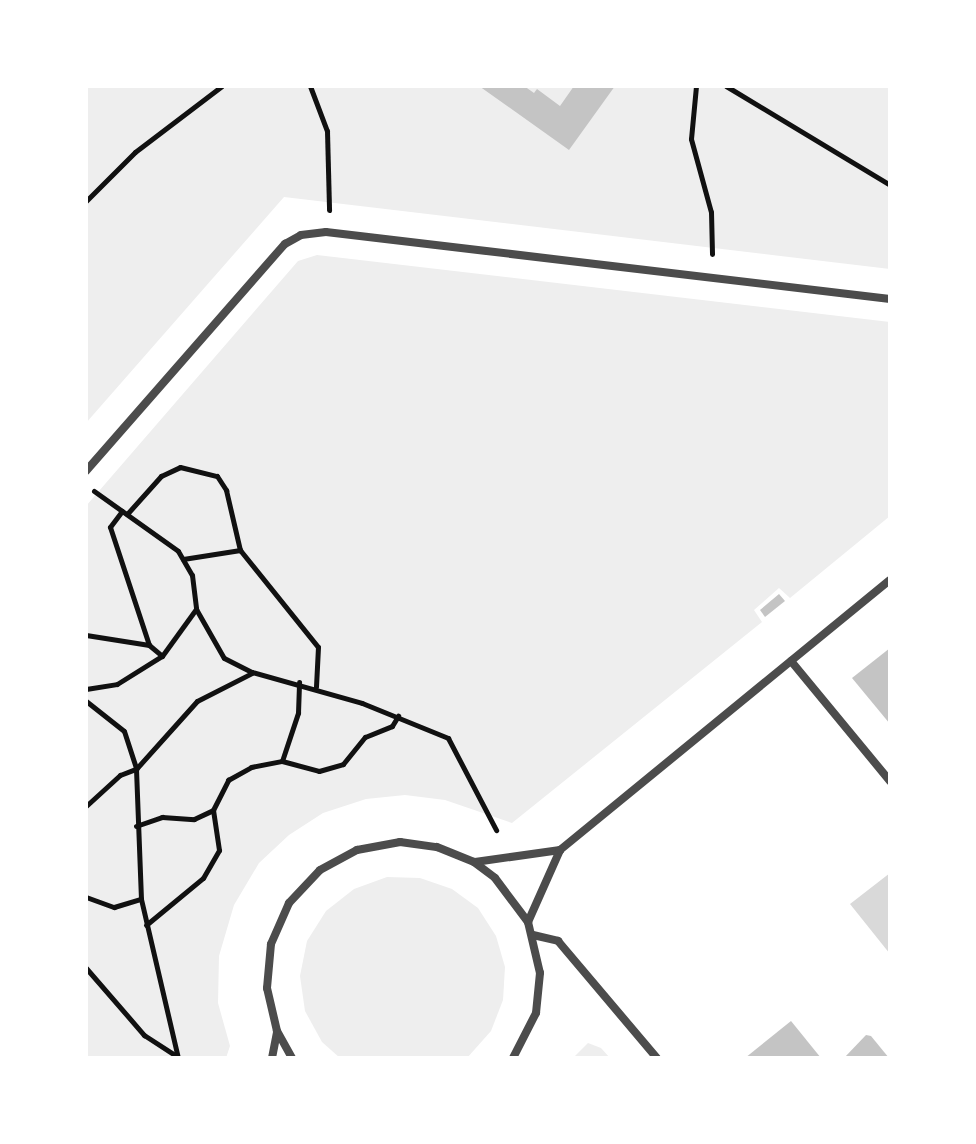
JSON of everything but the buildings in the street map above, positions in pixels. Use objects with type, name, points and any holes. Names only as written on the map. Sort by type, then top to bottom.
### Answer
[{"type":"street","points":[[86,471],[285,244],[301,235],[326,232],[890,299]]},
{"type":"street","points":[[528,922],[560,850],[890,580]]},
{"type":"street","points":[[791,661],[890,781]]},
{"type":"street","points":[[292,1058],[277,1031],[267,988],[271,944],[289,903],[320,870],[357,850],[400,842],[437,847],[474,862],[495,878],[528,922],[540,973],[536,1013],[513,1058]]},
{"type":"street","points":[[474,862],[560,850]]},
{"type":"street","points":[[533,935],[558,941],[657,1058]]},
{"type":"street","points":[[272,1058],[277,1031]]},
{"type":"path","points":[[86,201],[135,152],[222,86]]},
{"type":"path","points":[[310,86],[327,131],[329,210]]},
{"type":"path","points":[[696,86],[691,139],[711,212],[712,254]]},
{"type":"path","points":[[726,86],[890,185]]},
{"type":"path","points":[[149,645],[110,527],[161,476],[180,467],[200,469],[217,476],[226,490],[240,550],[318,647],[316,687]]},
{"type":"path","points":[[94,491],[183,559],[192,575],[196,609],[224,658],[252,672],[316,687],[398,716],[448,738],[496,830]]},
{"type":"path","points":[[183,559],[240,550]]},
{"type":"path","points":[[86,689],[117,684],[162,656],[196,609]]},
{"type":"path","points":[[86,635],[149,645],[162,656]]},
{"type":"path","points":[[86,806],[120,775],[136,769],[197,701],[252,672]]},
{"type":"path","points":[[282,761],[298,713],[299,682]]},
{"type":"path","points":[[86,701],[124,731],[136,769],[141,899],[176,1057]]},
{"type":"path","points":[[146,925],[203,878],[219,850],[213,810],[228,780],[251,767],[282,761],[319,771],[343,764],[365,737],[392,726],[398,716]]},
{"type":"path","points":[[136,826],[162,817],[194,819],[213,810]]},
{"type":"path","points":[[86,897],[114,907],[141,899]]},
{"type":"path","points":[[86,968],[144,1035],[176,1057]]},
{"type":"shaded area","points":[[86,86],[890,86],[890,269],[284,197],[86,423]]},
{"type":"shaded area","points":[[317,255],[890,322],[890,516],[790,598],[779,588],[754,610],[762,622],[512,823],[445,800],[405,795],[366,799],[323,813],[289,835],[259,863],[234,905],[219,956],[218,1003],[230,1046],[226,1058],[86,1058],[86,506],[298,261]]},
{"type":"shaded area","points":[[890,873],[890,954],[850,904]]},
{"type":"shaded area","points":[[387,877],[420,878],[452,889],[478,908],[496,936],[505,967],[503,1000],[491,1031],[467,1058],[340,1058],[322,1042],[305,1011],[300,976],[307,941],[326,911],[354,889]]},
{"type":"shaded area","points":[[588,1043],[601,1048],[610,1058],[573,1058]]}]
